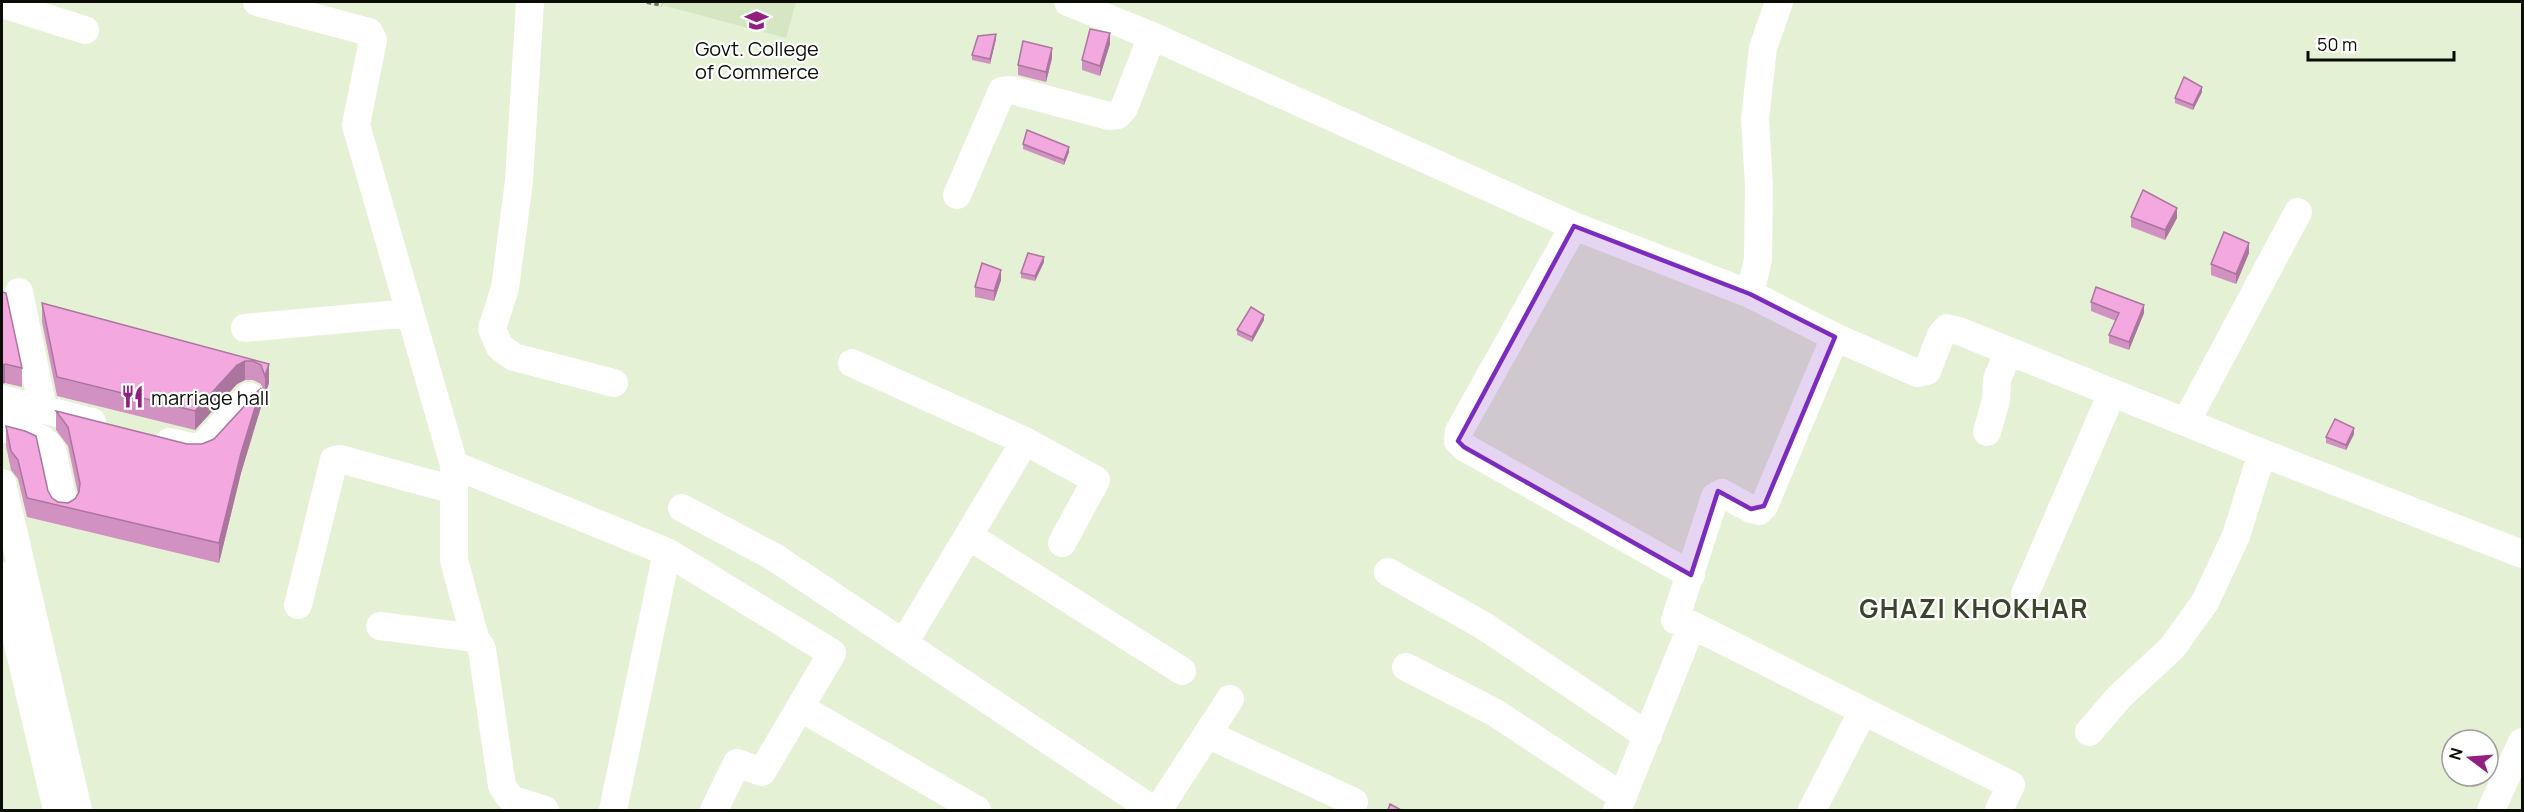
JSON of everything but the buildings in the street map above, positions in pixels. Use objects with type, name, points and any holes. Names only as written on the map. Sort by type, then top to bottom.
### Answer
[{"type":"street","points":[[257,2],[369,32],[372,35],[373,40],[356,125],[454,478],[454,560],[475,639],[482,649],[502,786],[511,799],[545,810]]},
{"type":"street","points":[[530,2],[519,181],[505,288],[492,329],[500,347],[514,357],[614,382]]},
{"type":"street","points":[[1068,2],[1152,36],[1574,226],[1750,294],[1835,337],[1917,373],[1927,370],[1941,336],[1947,328],[2523,554]]},
{"type":"street","points":[[1750,294],[1758,259],[1759,186],[1755,119],[1763,48],[1779,2]]},
{"type":"street","points":[[2,4],[85,30]]},
{"type":"street","points":[[957,195],[1002,91],[1011,90],[1109,116],[1118,115],[1124,108],[1152,36]]},
{"type":"street","points":[[2186,422],[2298,212]]},
{"type":"street","points":[[1574,226],[1459,431],[1458,441],[1464,447],[1691,575]]},
{"type":"street","points":[[19,292],[43,410]]},
{"type":"street","points":[[245,328],[410,314]]},
{"type":"street","points":[[1835,337],[1764,506],[1759,511],[1722,494],[1715,497],[1675,620],[1692,625],[2011,785],[1999,810]]},
{"type":"street","points":[[1987,432],[1996,400],[1997,379],[2010,351]]},
{"type":"street","points":[[852,363],[1025,441],[1096,480],[1062,543]]},
{"type":"street","points":[[2025,594],[2112,393]]},
{"type":"street","points":[[146,436],[192,447],[202,447],[249,396]]},
{"type":"street","points":[[2,399],[112,427]]},
{"type":"street","points":[[2,428],[40,437],[48,442],[52,450],[64,506]]},
{"type":"street","points":[[904,643],[1025,441]]},
{"type":"street","points":[[2088,732],[2120,696],[2172,648],[2205,602],[2236,536],[2262,453]]},
{"type":"street","points":[[298,605],[334,460],[340,459],[454,478],[667,552],[832,653],[762,772],[738,763],[714,810]]},
{"type":"street","points":[[2,483],[78,810]]},
{"type":"street","points":[[682,508],[774,557],[1155,810],[1230,699]]},
{"type":"street","points":[[969,536],[1182,671]]},
{"type":"street","points":[[613,810],[667,552]]},
{"type":"street","points":[[1388,572],[1484,626],[1648,736]]},
{"type":"street","points":[[2,576],[57,810]]},
{"type":"street","points":[[1406,667],[1494,712],[1620,804],[1692,625]]},
{"type":"street","points":[[380,626],[475,639]]},
{"type":"street","points":[[801,708],[977,810]]},
{"type":"street","points":[[1812,810],[1863,711]]},
{"type":"street","points":[[1207,734],[1354,802]]},
{"type":"street","points":[[2491,810],[2523,742]]},
{"type":"path","points":[[647,2],[662,5]]},
{"type":"highlighted area","points":[[1574,226],[1750,294],[1835,337],[1764,506],[1751,509],[1718,491],[1691,575],[1464,447],[1458,441]]},
{"type":"shaded area","name":"Govt. College of Commerce","points":[[663,2],[796,2],[786,38],[662,5]]},
{"type":"place","name":"Govt. College of Commerce","points":[[757,21]]},
{"type":"place","name":"marriage hall","points":[[133,397]]},
{"type":"district","name":"GHAZI KHOKHAR","points":[[1974,608]]}]
